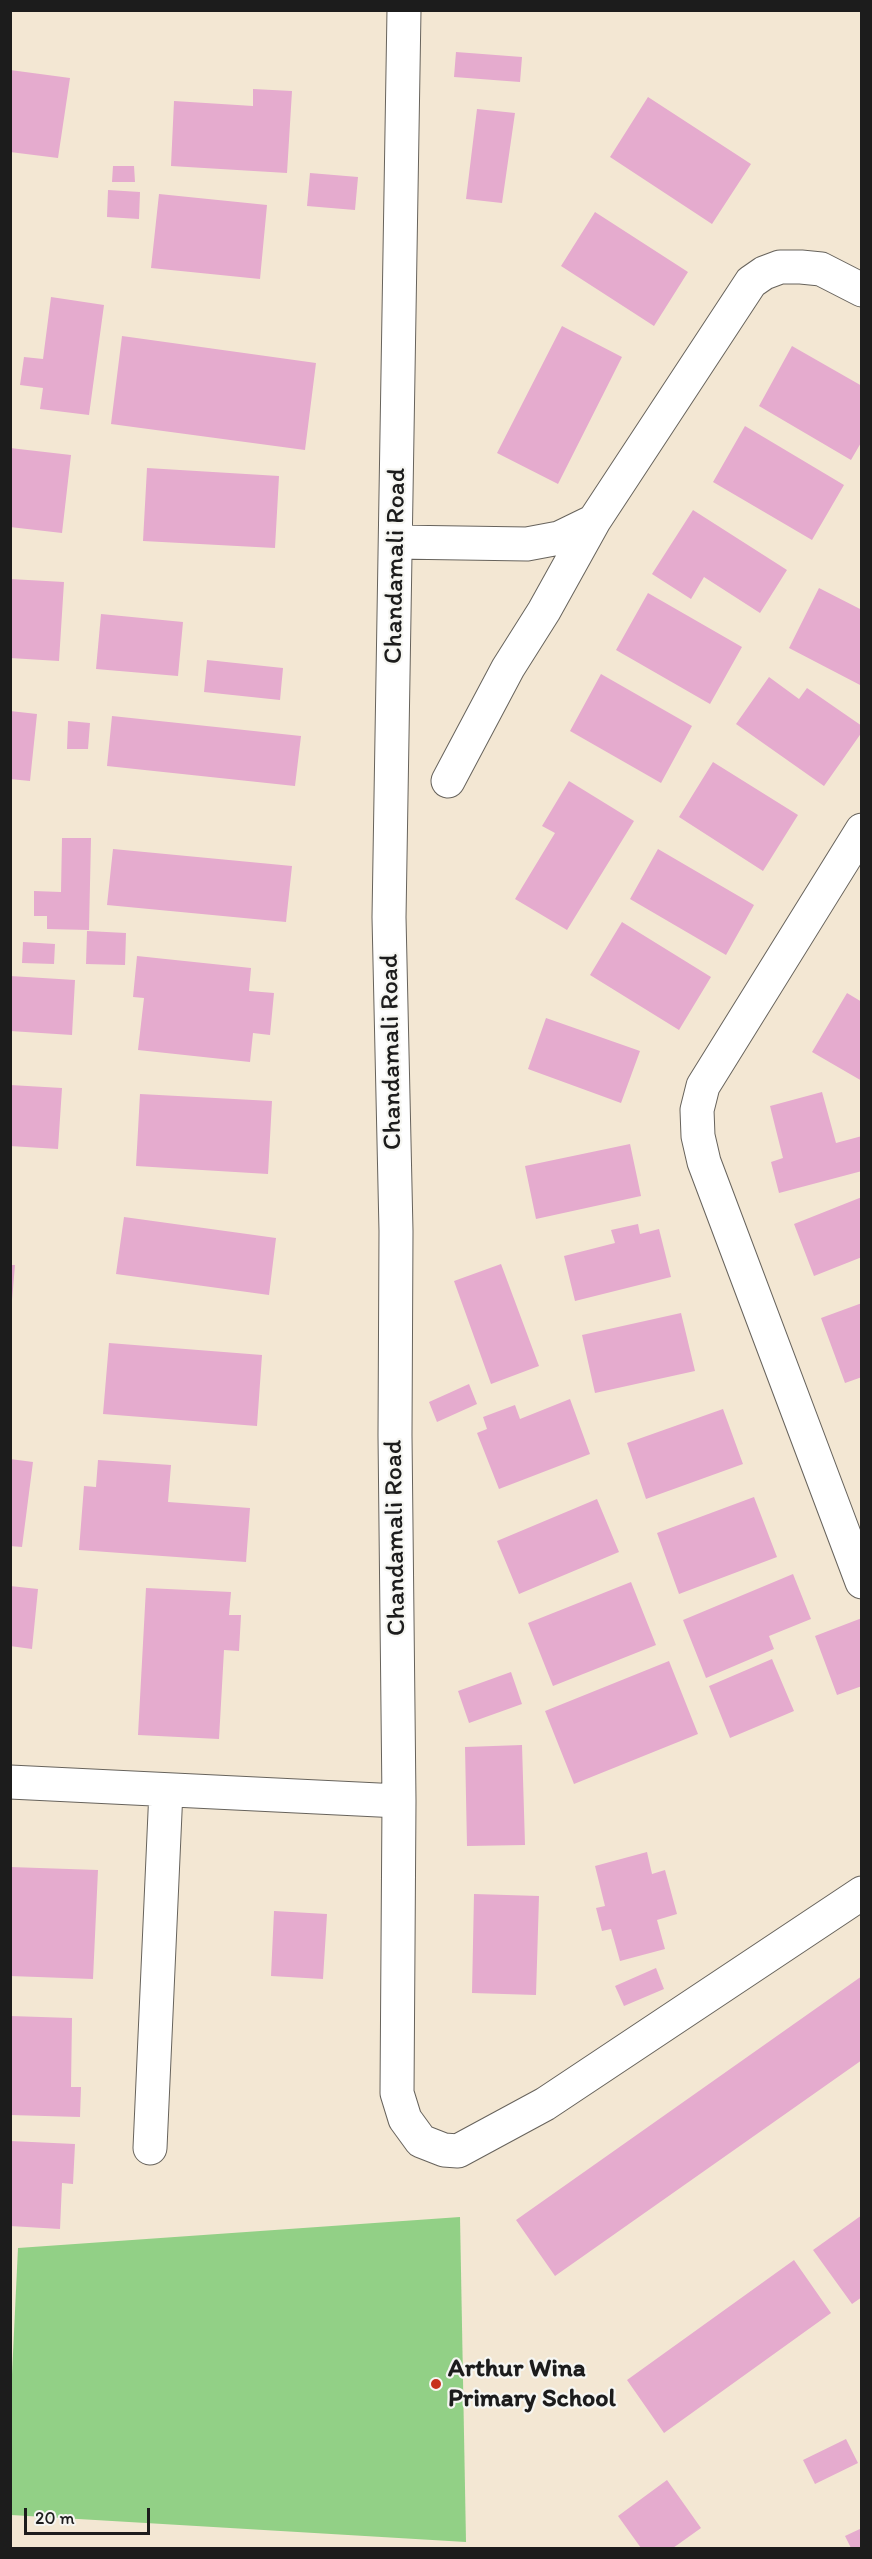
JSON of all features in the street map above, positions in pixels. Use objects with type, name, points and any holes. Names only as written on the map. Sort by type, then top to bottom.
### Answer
[{"type":"street","name":"Chandamali Road","points":[[396,11],[396,542],[389,917],[396,1231],[395,1435],[399,1801],[397,2093],[405,2119],[421,2141],[444,2150],[458,2151],[545,2104],[861,1893]]},
{"type":"street","points":[[448,781],[508,668],[544,611],[594,521],[751,282],[764,273],[780,267],[801,267],[821,269],[861,290]]},
{"type":"street","points":[[396,542],[527,544],[560,538],[594,521]]},
{"type":"street","points":[[860,1576],[704,1162],[698,1136],[697,1110],[703,1086],[861,830]]},
{"type":"street","points":[[10,1782],[399,1801]]},
{"type":"street","points":[[150,2148],[166,1790]]},
{"type":"green space","points":[[460,2217],[466,2542],[11,2515],[11,2395],[18,2248]]},
{"type":"building","points":[[456,52],[522,57],[520,82],[454,77]]},
{"type":"building","points":[[10,70],[70,78],[58,158],[10,152]]},
{"type":"building","points":[[253,89],[292,91],[287,173],[171,166],[174,101],[253,106]]},
{"type":"building","points":[[648,97],[751,164],[712,224],[610,157]]},
{"type":"building","points":[[477,109],[515,113],[502,203],[466,199]]},
{"type":"building","points":[[113,166],[134,166],[135,182],[112,182]]},
{"type":"building","points":[[310,173],[358,177],[355,210],[307,206]]},
{"type":"building","points":[[108,190],[140,192],[139,219],[107,217]]},
{"type":"building","points":[[159,194],[267,205],[260,279],[151,268]]},
{"type":"building","points":[[595,212],[688,272],[654,326],[561,266]]},
{"type":"building","points":[[51,297],[104,305],[89,415],[40,409],[43,388],[20,385],[24,357],[43,359]]},
{"type":"building","points":[[562,326],[622,357],[558,484],[497,453]]},
{"type":"building","points":[[122,336],[316,363],[305,450],[111,424]]},
{"type":"building","points":[[792,346],[862,386],[862,441],[851,460],[759,406]]},
{"type":"building","points":[[745,426],[844,485],[812,540],[713,482]]},
{"type":"building","points":[[10,448],[71,455],[62,533],[10,527]]},
{"type":"building","points":[[147,468],[279,476],[275,548],[143,541]]},
{"type":"building","points":[[693,510],[787,570],[760,613],[704,577],[691,599],[652,574]]},
{"type":"building","points":[[10,579],[64,582],[59,661],[10,658]]},
{"type":"building","points":[[819,588],[862,610],[862,686],[789,648]]},
{"type":"building","points":[[648,593],[742,647],[710,704],[616,650]]},
{"type":"building","points":[[101,614],[183,622],[178,676],[96,669]]},
{"type":"building","points":[[207,660],[283,668],[280,700],[204,692]]},
{"type":"building","points":[[601,674],[692,726],[661,783],[570,731]]},
{"type":"building","points":[[769,677],[799,699],[807,688],[862,726],[862,732],[824,786],[736,724]]},
{"type":"building","points":[[10,711],[37,714],[30,781],[10,779]]},
{"type":"building","points":[[112,716],[301,736],[295,786],[107,766]]},
{"type":"building","points":[[68,721],[90,723],[88,749],[67,749]]},
{"type":"building","points":[[713,762],[798,815],[763,871],[679,817]]},
{"type":"building","points":[[569,781],[634,821],[567,930],[515,899],[555,833],[542,826]]},
{"type":"building","points":[[62,838],[91,838],[89,930],[47,929],[47,916],[34,916],[34,891],[61,892]]},
{"type":"building","points":[[113,849],[292,866],[286,922],[107,905]]},
{"type":"building","points":[[658,849],[754,905],[726,955],[630,899]]},
{"type":"building","points":[[622,922],[711,977],[679,1030],[590,975]]},
{"type":"building","points":[[87,931],[126,933],[125,965],[86,964]]},
{"type":"building","points":[[23,942],[55,944],[54,964],[22,963]]},
{"type":"building","points":[[137,956],[251,968],[249,991],[274,993],[270,1035],[253,1033],[250,1062],[138,1050],[144,998],[133,997]]},
{"type":"building","points":[[10,976],[75,980],[72,1035],[10,1031]]},
{"type":"building","points":[[847,993],[862,1002],[862,1081],[812,1052]]},
{"type":"building","points":[[546,1018],[640,1051],[621,1103],[528,1069]]},
{"type":"building","points":[[10,1085],[62,1088],[58,1149],[10,1146]]},
{"type":"building","points":[[822,1092],[836,1143],[862,1136],[862,1171],[779,1193],[771,1162],[783,1158],[770,1106]]},
{"type":"building","points":[[140,1094],[272,1101],[268,1174],[136,1166]]},
{"type":"building","points":[[630,1144],[641,1196],[536,1219],[525,1166]]},
{"type":"building","points":[[862,1197],[862,1257],[814,1276],[794,1224]]},
{"type":"building","points":[[124,1217],[276,1238],[269,1295],[116,1274]]},
{"type":"building","points":[[638,1224],[640,1234],[659,1229],[671,1277],[575,1301],[564,1256],[615,1243],[611,1230]]},
{"type":"building","points":[[501,1264],[539,1366],[491,1384],[454,1281]]},
{"type":"building","points":[[10,1265],[15,1265],[12,1300],[10,1300]]},
{"type":"building","points":[[862,1303],[862,1377],[845,1383],[821,1318]]},
{"type":"building","points":[[681,1313],[695,1371],[595,1393],[582,1335]]},
{"type":"building","points":[[109,1343],[262,1355],[257,1426],[103,1414]]},
{"type":"building","points":[[469,1384],[477,1404],[437,1422],[429,1402]]},
{"type":"building","points":[[570,1399],[590,1454],[499,1489],[477,1433],[487,1429],[483,1417],[515,1405],[520,1419]]},
{"type":"building","points":[[723,1409],[743,1464],[646,1499],[627,1443]]},
{"type":"building","points":[[10,1459],[33,1462],[22,1547],[10,1546]]},
{"type":"building","points":[[98,1460],[171,1465],[168,1502],[250,1508],[246,1562],[79,1550],[84,1486],[96,1487]]},
{"type":"building","points":[[754,1497],[777,1557],[679,1594],[657,1533]]},
{"type":"building","points":[[597,1499],[619,1552],[519,1594],[497,1541]]},
{"type":"building","points":[[793,1574],[811,1619],[769,1636],[774,1649],[706,1678],[683,1620]]},
{"type":"building","points":[[631,1582],[656,1645],[553,1686],[528,1623]]},
{"type":"building","points":[[10,1586],[38,1589],[32,1649],[10,1646]]},
{"type":"building","points":[[146,1588],[231,1592],[229,1615],[241,1615],[239,1651],[224,1650],[219,1739],[138,1735]]},
{"type":"building","points":[[862,1618],[862,1686],[837,1695],[815,1636]]},
{"type":"building","points":[[772,1659],[794,1711],[730,1738],[709,1686]]},
{"type":"building","points":[[669,1661],[698,1734],[574,1784],[545,1711]]},
{"type":"building","points":[[511,1672],[522,1704],[469,1723],[458,1691]]},
{"type":"building","points":[[522,1745],[525,1845],[467,1846],[465,1747]]},
{"type":"building","points":[[647,1852],[652,1874],[665,1870],[677,1914],[657,1920],[665,1949],[620,1961],[611,1929],[602,1931],[596,1908],[605,1906],[595,1866]]},
{"type":"building","points":[[10,1867],[98,1870],[93,1979],[10,1976]]},
{"type":"building","points":[[474,1894],[539,1896],[536,1995],[472,1993]]},
{"type":"building","points":[[274,1911],[327,1914],[323,1979],[271,1976]]},
{"type":"building","points":[[656,1968],[664,1989],[624,2006],[615,1986]]},
{"type":"building","points":[[862,1976],[862,2060],[555,2276],[516,2220]]},
{"type":"building","points":[[10,2016],[72,2018],[71,2087],[81,2087],[80,2117],[10,2115]]},
{"type":"building","points":[[10,2141],[75,2144],[73,2184],[62,2183],[60,2229],[10,2226]]},
{"type":"building","points":[[862,2215],[862,2297],[852,2304],[813,2250]]},
{"type":"building","points":[[794,2260],[831,2313],[664,2433],[627,2380]]},
{"type":"building","points":[[846,2439],[858,2463],[815,2484],[803,2460]]},
{"type":"building","points":[[667,2480],[701,2528],[673,2548],[641,2548],[618,2516]]},
{"type":"building","points":[[862,2528],[862,2548],[851,2548],[845,2536]]},
{"type":"place","name":"Arthur Wina Primary School","points":[[436,2384]]}]
